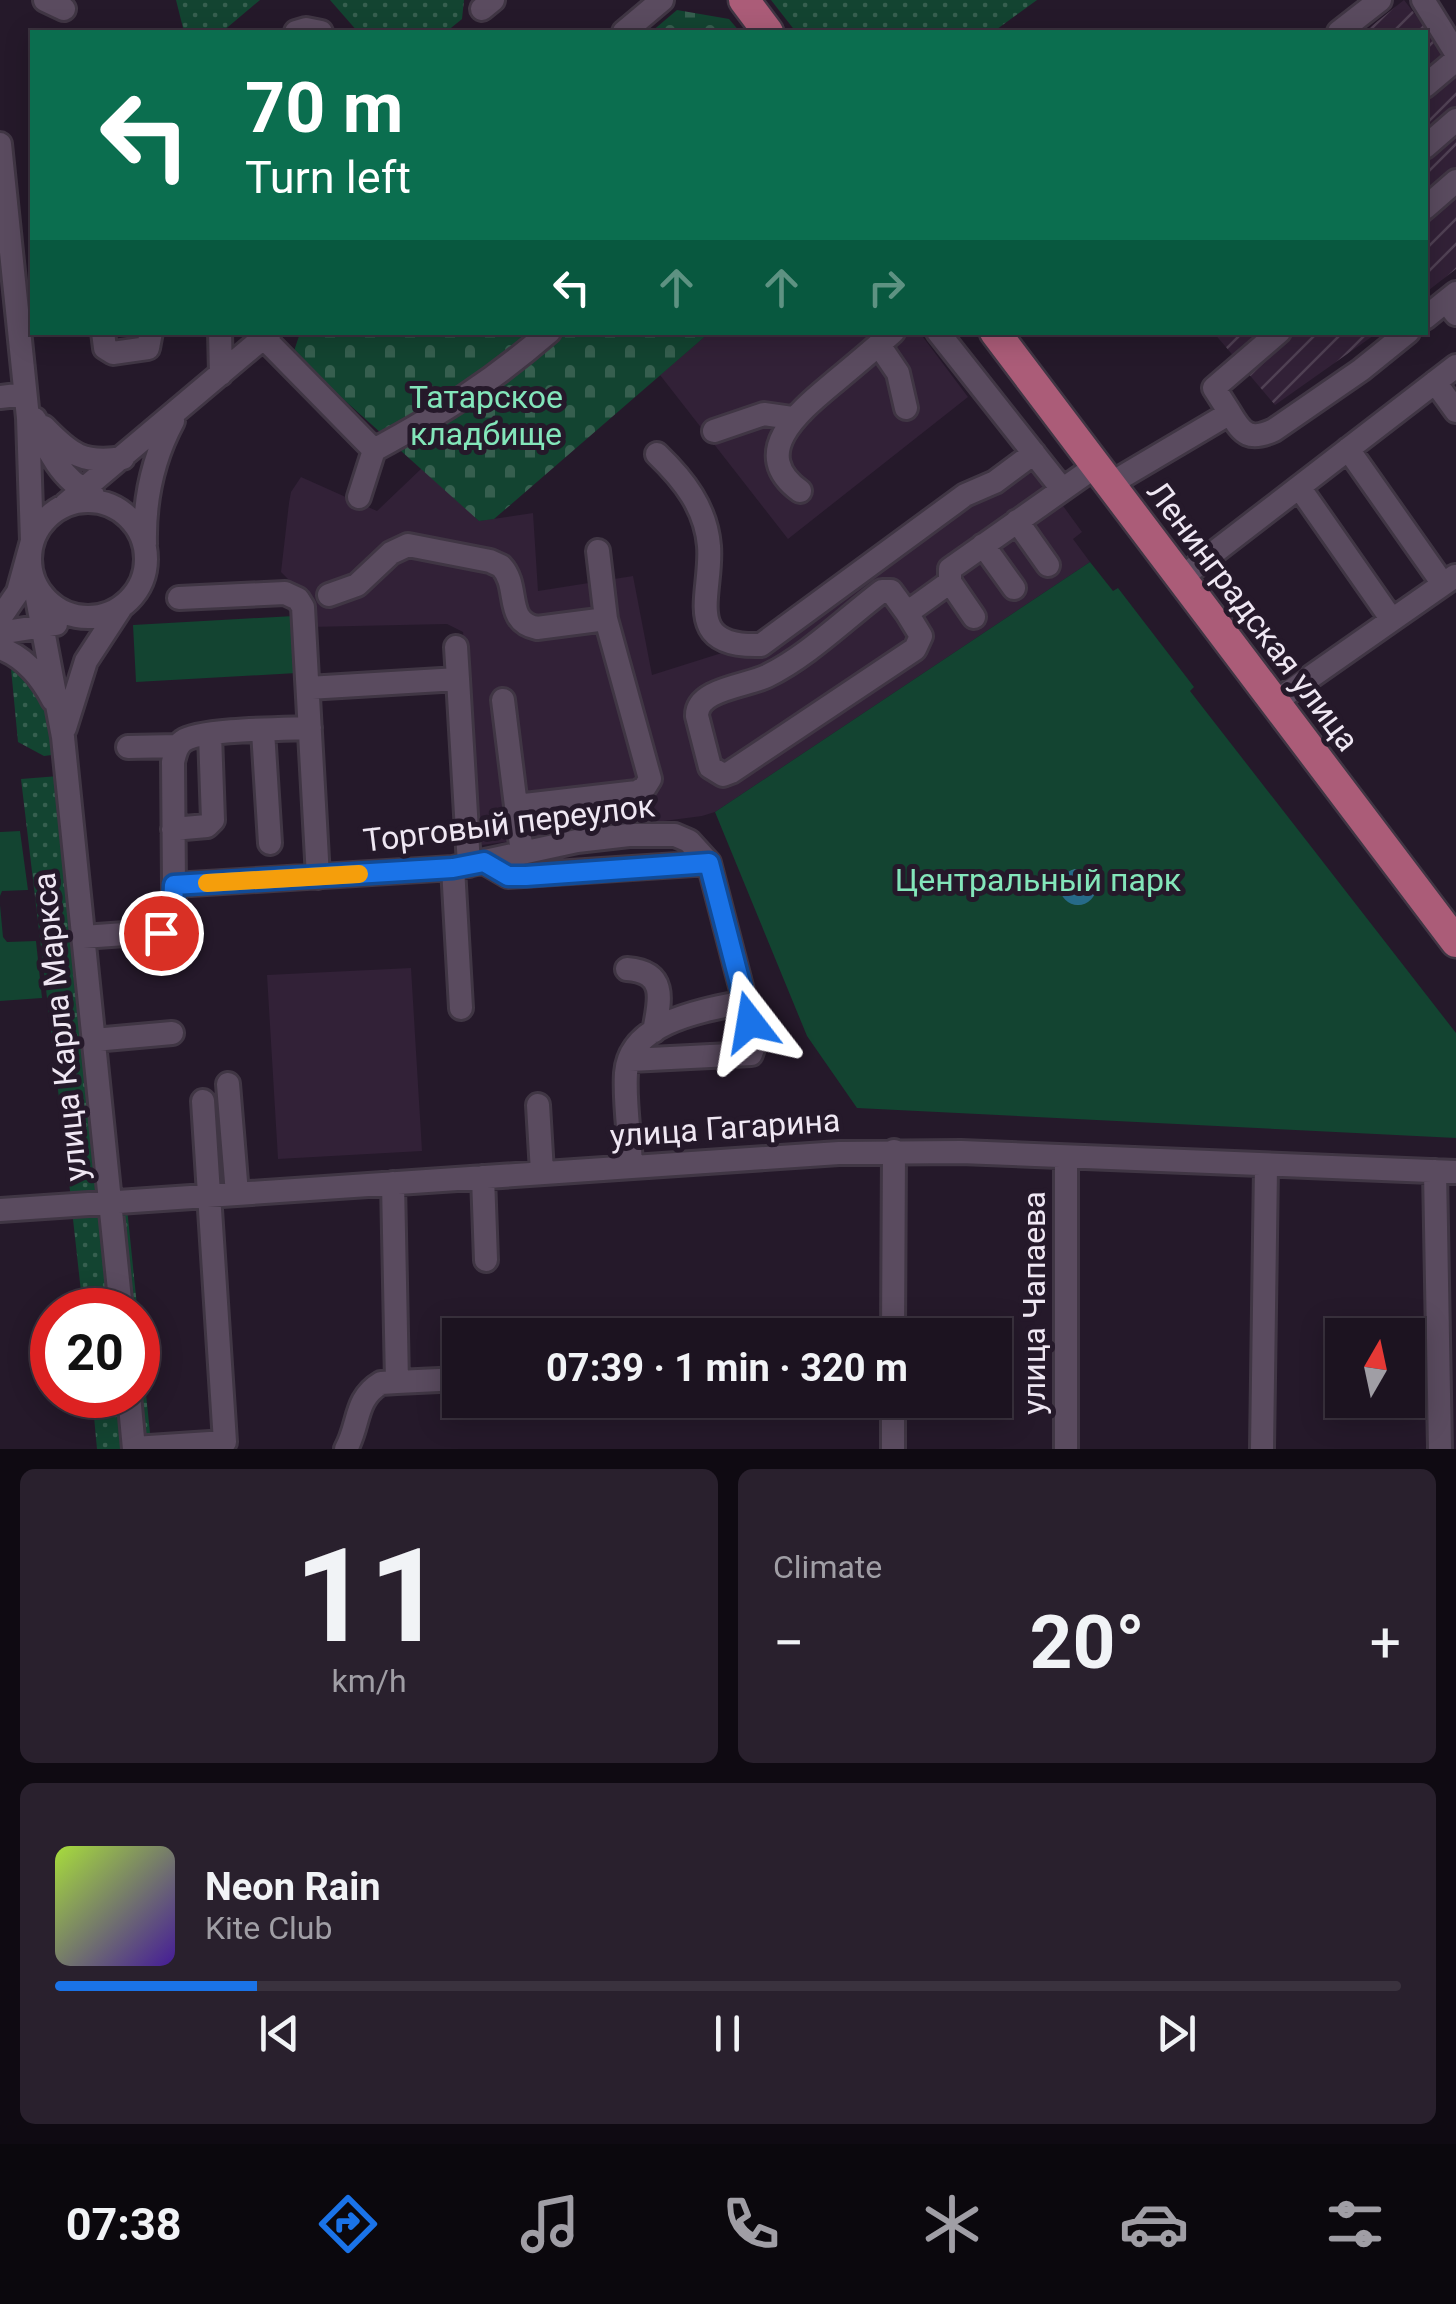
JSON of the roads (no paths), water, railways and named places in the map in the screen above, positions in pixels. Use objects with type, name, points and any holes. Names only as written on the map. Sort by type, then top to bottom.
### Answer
[{"type":"main road","points":[[744,0],[766,30]]},
{"type":"main road","name":"Ленинградская улица","points":[[997,335],[1456,942]]},
{"type":"street","points":[[626,30],[662,0]]},
{"type":"street","points":[[1342,30],[1380,0]]},
{"type":"street","points":[[1425,17],[1456,57],[1428,83]]},
{"type":"street","points":[[1428,144],[1456,120]]},
{"type":"street","points":[[0,147],[25,319],[30,562],[34,582],[55,606],[85,616]]},
{"type":"street","points":[[1428,205],[1456,181]]},
{"type":"street","points":[[7,214],[30,212]]},
{"type":"street","points":[[1428,316],[1453,303]]},
{"type":"street","points":[[103,335],[105,348],[113,353],[148,348],[151,335]]},
{"type":"street","points":[[220,335],[222,374]]},
{"type":"street","points":[[0,618],[18,592],[32,541],[44,520],[123,458],[263,335]]},
{"type":"street","points":[[265,335],[374,450]]},
{"type":"street","points":[[359,497],[374,450],[447,411],[501,374],[546,335]]},
{"type":"street","points":[[940,335],[1062,489]]},
{"type":"street","points":[[1273,335],[1214,388],[1239,429],[1259,437],[1361,370],[1404,335]]},
{"type":"street","points":[[800,491],[780,469],[778,452],[792,418],[886,337],[906,408]]},
{"type":"street","points":[[1180,578],[1456,366]]},
{"type":"street","points":[[1436,382],[1456,411]]},
{"type":"street","points":[[0,397],[29,405],[64,447],[82,458],[100,462],[123,458]]},
{"type":"street","points":[[29,405],[56,465],[82,490],[119,510],[139,531],[145,550]]},
{"type":"street","points":[[0,633],[106,614],[125,603],[142,580],[150,478],[156,454],[180,409]]},
{"type":"street","points":[[714,431],[764,414],[792,418]]},
{"type":"street","points":[[974,616],[950,582],[950,569],[1062,489],[1103,475],[1230,414]]},
{"type":"street","points":[[1275,702],[1450,580],[1348,448]]},
{"type":"street","points":[[658,454],[683,479],[701,510],[709,545],[703,603],[708,622],[720,637],[738,646],[761,645],[965,496],[995,482],[1034,453]]},
{"type":"street","points":[[1298,487],[1392,620]]},
{"type":"street","points":[[62,506],[91,501],[119,510]]},
{"type":"street","points":[[1017,521],[1048,565]]},
{"type":"street","points":[[983,545],[1014,588]]},
{"type":"street","points":[[329,595],[358,585],[398,549],[418,546],[501,566],[512,584],[515,614],[526,626],[606,620]]},
{"type":"street","points":[[516,806],[637,792],[650,779],[606,620],[598,551]]},
{"type":"street","name":"улица Карла Маркса","points":[[34,582],[63,736],[119,1288]]},
{"type":"street","points":[[907,612],[950,582]]},
{"type":"street","points":[[882,591],[891,591],[907,612],[920,630],[920,643],[915,649],[731,772],[722,775],[710,767],[696,709],[703,698],[782,668],[882,591]]},
{"type":"street","points":[[179,598],[285,593],[298,599],[303,607],[318,877]]},
{"type":"street","name":"улица Карла Маркса","points":[[63,736],[86,660],[125,603]]},
{"type":"street","points":[[456,647],[468,865],[462,1008]]},
{"type":"street","points":[[0,648],[24,661],[59,712]]},
{"type":"street","points":[[308,688],[458,679]]},
{"type":"street","points":[[503,700],[522,853]]},
{"type":"street","points":[[83,937],[167,931],[174,918],[172,762],[186,738],[310,728]]},
{"type":"street","points":[[263,731],[270,843]]},
{"type":"street","points":[[173,829],[207,826],[213,820],[210,734]]},
{"type":"street","points":[[128,748],[178,746]]},
{"type":"street","name":"Торговый переулок","points":[[174,885],[468,865],[577,841],[661,834],[689,842],[709,863]]},
{"type":"street","points":[[468,865],[508,876],[526,876],[709,863],[755,1042],[751,1054],[630,1060]]},
{"type":"street","points":[[627,969],[642,970],[652,977],[660,991],[654,1031]]},
{"type":"street","points":[[632,1166],[626,1070],[639,1044],[654,1031],[701,1011],[745,1002]]},
{"type":"street","points":[[94,1040],[172,1033]]},
{"type":"street","points":[[228,1084],[237,1194]]},
{"type":"street","points":[[131,1418],[134,1449],[224,1442],[203,1101]]},
{"type":"street","points":[[538,1105],[542,1172]]},
{"type":"street","points":[[893,1318],[894,1152]]},
{"type":"street","name":"улица Гагарина","points":[[0,1210],[894,1152],[1446,1172]]},
{"type":"street","name":"улица Чапаева","points":[[1066,1157],[1066,1449]]},
{"type":"street","points":[[1262,1449],[1266,1167]]},
{"type":"street","points":[[1440,1449],[1446,1172]]},
{"type":"street","points":[[483,1176],[486,1260]]},
{"type":"street","points":[[393,1183],[397,1382]]},
{"type":"street","points":[[346,1449],[360,1402],[381,1382],[442,1380]]},
{"type":"street","points":[[893,1418],[893,1449]]},
{"type":"water","points":[[1078,869],[1091,874],[1096,887],[1091,900],[1078,905],[1065,900],[1060,887],[1065,874]]},
{"type":"park label","name":"Татарское кладбище","points":[[486,416]]},
{"type":"park label","name":"Центральный парк","points":[[1038,880]]}]
